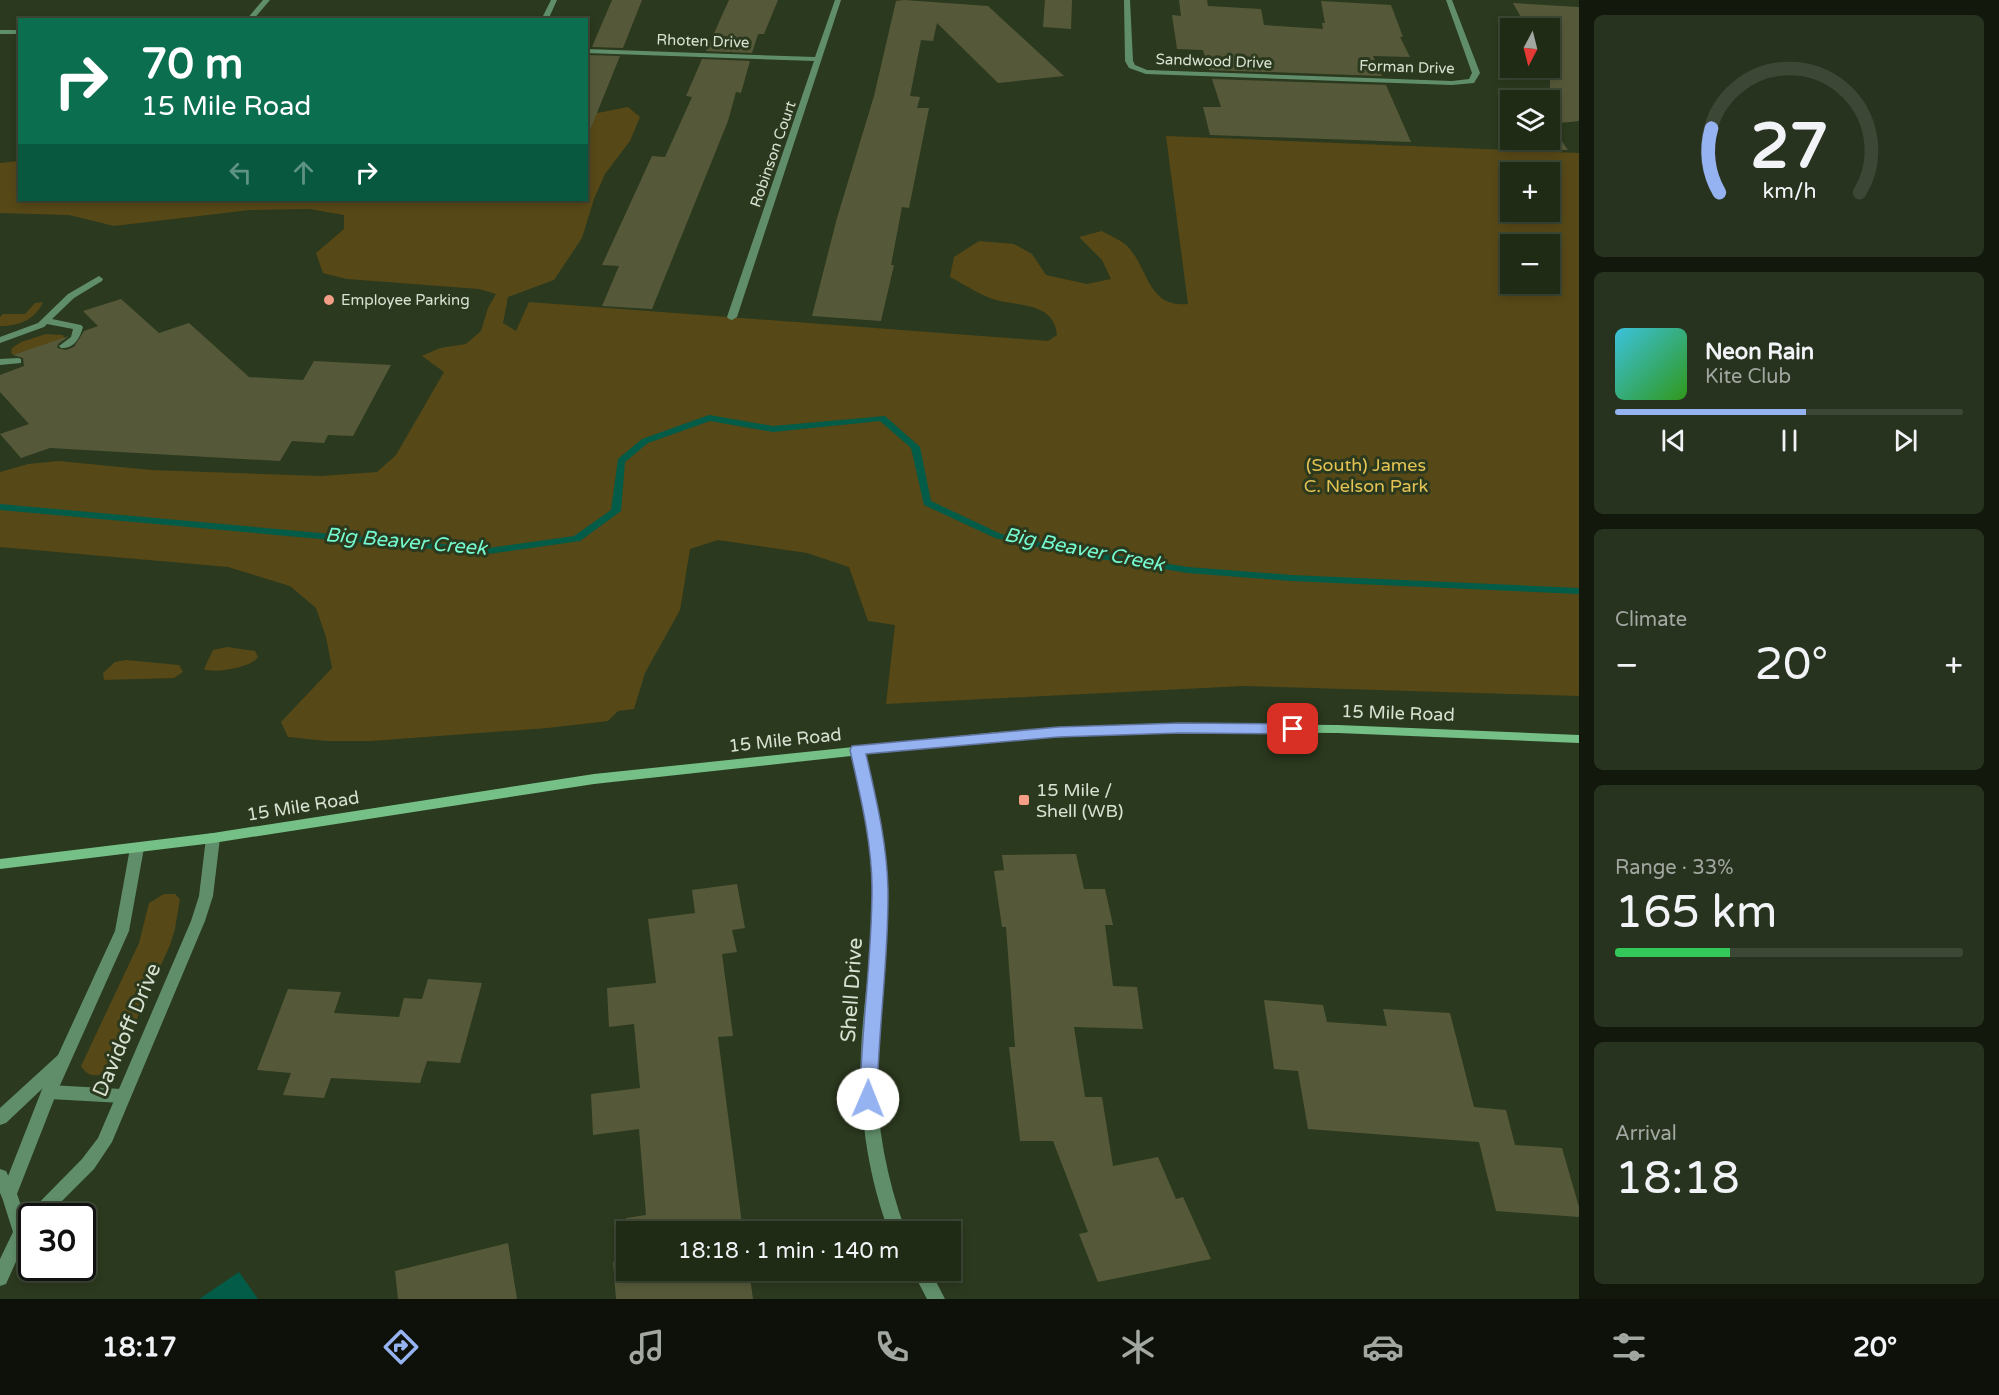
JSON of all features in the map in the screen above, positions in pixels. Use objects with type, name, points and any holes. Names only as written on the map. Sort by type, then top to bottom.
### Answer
[{"type":"main road","name":"15 Mile Road","points":[[0,864],[213,838],[594,779],[998,736],[1180,728],[1350,729],[1579,739]]},
{"type":"street","points":[[251,18],[267,0]]},
{"type":"street","points":[[545,18],[554,0]]},
{"type":"street","name":"Robinson Court","points":[[732,316],[838,0]]},
{"type":"street","name":"Sandwood Drive","points":[[1127,0],[1129,61],[1138,69],[1156,73],[1292,77]]},
{"type":"street","name":"Forman Drive","points":[[1292,77],[1452,83],[1471,81],[1476,73],[1449,0]]},
{"type":"street","points":[[0,32],[18,32]]},
{"type":"street","name":"Rhoten Drive","points":[[588,51],[819,59]]},
{"type":"street","points":[[0,340],[47,321],[71,296],[99,279]]},
{"type":"street","points":[[47,321],[78,327],[75,338],[64,346]]},
{"type":"street","points":[[0,362],[18,361]]},
{"type":"street","name":"Shell Drive","points":[[857,750],[874,824],[880,887],[878,955],[868,1099],[880,1184],[894,1221]]},
{"type":"street","name":"Davidoff Drive","points":[[49,1203],[88,1164],[104,1142],[198,921],[206,897],[213,838]]},
{"type":"street","points":[[9,1194],[49,1092],[122,931],[137,848]]},
{"type":"street","points":[[0,1118],[66,1057]]},
{"type":"street","points":[[49,1092],[122,1096]]},
{"type":"street","points":[[0,1176],[18,1211]]},
{"type":"street","points":[[0,1278],[18,1243]]},
{"type":"street","points":[[926,1281],[936,1299]]},
{"type":"green space","name":"(South) James C. Nelson Park","points":[[628,107],[640,117],[630,141],[605,174],[594,199],[582,238],[554,280],[508,297],[503,323],[516,331],[529,302],[1048,341],[1057,335],[1049,316],[1033,307],[987,297],[950,277],[954,257],[979,241],[1014,244],[1032,254],[1046,275],[1087,284],[1111,279],[1102,260],[1079,237],[1102,231],[1121,241],[1130,249],[1152,287],[1165,300],[1175,304],[1188,304],[1166,136],[1579,153],[1579,696],[1243,686],[886,704],[895,625],[868,621],[849,567],[807,553],[718,540],[690,549],[680,610],[645,673],[634,709],[618,711],[608,721],[548,728],[371,741],[327,741],[288,737],[281,722],[332,668],[326,637],[316,608],[290,586],[228,567],[0,547],[0,472],[28,464],[59,461],[151,470],[321,476],[377,472],[396,455],[444,372],[422,356],[440,348],[466,344],[481,331],[488,308],[496,294],[479,289],[347,279],[323,273],[316,253],[344,229],[344,215],[310,209],[250,210],[114,226],[69,215],[0,213],[0,163],[18,161],[18,201],[588,201],[588,115]]},
{"type":"green space","points":[[43,302],[36,313],[26,321],[0,326],[0,317],[3,314],[25,314],[35,303]]},
{"type":"green space","points":[[46,334],[63,335],[65,339],[13,355],[11,353],[12,348],[21,342]]},
{"type":"green space","points":[[227,647],[255,651],[258,657],[249,664],[233,669],[216,671],[204,669],[213,650]]},
{"type":"green space","points":[[126,660],[179,665],[183,672],[174,678],[104,680],[103,673],[115,662]]},
{"type":"green space","points":[[164,894],[175,894],[180,899],[170,945],[115,1068],[97,1075],[88,1074],[81,1066],[139,943],[149,903]]},
{"type":"shaded area","points":[[239,1272],[258,1299],[199,1299]]},
{"type":"building","points":[[612,0],[642,0],[623,48],[592,47]]},
{"type":"building","points":[[729,0],[778,0],[764,34],[758,34],[752,53],[706,51]]},
{"type":"building","points":[[1045,0],[1072,0],[1071,29],[1043,27]]},
{"type":"building","points":[[1179,0],[1207,0],[1208,6],[1261,9],[1264,25],[1323,29],[1322,23],[1325,23],[1321,1],[1391,5],[1403,37],[1400,37],[1410,57],[1373,56],[1382,76],[1209,70],[1203,50],[1177,49],[1172,15],[1181,16]]},
{"type":"building","points":[[896,1],[988,6],[1064,76],[998,83],[937,23],[933,41],[921,40],[910,96],[920,97],[917,108],[929,108],[909,208],[902,207],[891,265],[894,265],[881,321],[812,316],[837,218],[874,96]]},
{"type":"building","points":[[1513,3],[1579,7],[1579,121],[1560,123],[1560,90],[1550,90],[1550,78],[1560,78],[1560,18],[1521,18]]},
{"type":"building","points":[[588,55],[620,56],[588,135]]},
{"type":"building","points":[[702,59],[750,61],[741,93],[736,92],[728,121],[652,309],[602,306],[619,266],[602,265],[652,156],[665,157],[692,97],[686,96]]},
{"type":"building","points":[[1212,79],[1386,85],[1411,142],[1210,135],[1203,107],[1221,107]]},
{"type":"building","points":[[1560,138],[1568,150],[1560,150]]},
{"type":"building","points":[[121,299],[159,333],[189,323],[249,377],[303,380],[314,361],[391,365],[353,436],[328,435],[324,443],[292,441],[280,461],[50,448],[21,458],[0,434],[29,424],[0,392],[0,375],[24,366],[23,358],[13,355],[69,336],[58,344],[57,348],[66,350],[74,347],[84,331],[98,326],[83,311]]},
{"type":"building","points":[[1076,854],[1084,889],[1105,889],[1113,925],[1105,925],[1113,986],[1137,987],[1143,1029],[1074,1027],[1085,1097],[1102,1097],[1113,1166],[1158,1157],[1176,1199],[1183,1197],[1211,1259],[1098,1282],[1079,1234],[1088,1232],[1053,1141],[1020,1141],[1009,1047],[1015,1047],[1006,927],[1002,927],[994,871],[1004,870],[1002,855]]},
{"type":"building","points":[[737,884],[745,928],[732,930],[737,952],[722,954],[733,1036],[718,1037],[742,1221],[626,1221],[626,1218],[646,1215],[639,1129],[593,1135],[591,1094],[640,1088],[634,1024],[609,1027],[607,988],[656,983],[648,919],[695,913],[692,890]]},
{"type":"building","points":[[428,979],[482,983],[460,1063],[427,1061],[420,1083],[331,1078],[324,1098],[283,1095],[291,1073],[257,1070],[288,989],[341,992],[334,1013],[399,1017],[404,998],[422,999]]},
{"type":"building","points":[[1264,1000],[1323,1005],[1327,1022],[1387,1026],[1383,1009],[1450,1013],[1474,1107],[1506,1110],[1515,1145],[1562,1148],[1579,1207],[1579,1217],[1496,1211],[1479,1142],[1308,1129],[1298,1071],[1274,1069]]},
{"type":"building","points":[[508,1243],[517,1299],[398,1299],[395,1271]]},
{"type":"building","points":[[613,1262],[616,1262],[616,1281],[751,1281],[753,1299],[616,1299]]},
{"type":"waterway","name":"Big Beaver Creek","points":[[0,507],[488,551],[577,539],[616,511],[621,461],[645,441],[709,418],[773,429],[882,418],[915,447],[927,503],[998,536],[1070,551],[1188,570],[1291,578],[1579,591]]},
{"type":"place","name":"Employee Parking","points":[[329,300]]},
{"type":"place","name":"15 Mile / Shell (WB)","points":[[1024,800]]},
{"type":"route","points":[[868,1099],[878,955],[880,887],[874,824],[857,750],[1058,732],[1180,728],[1293,729]]}]
